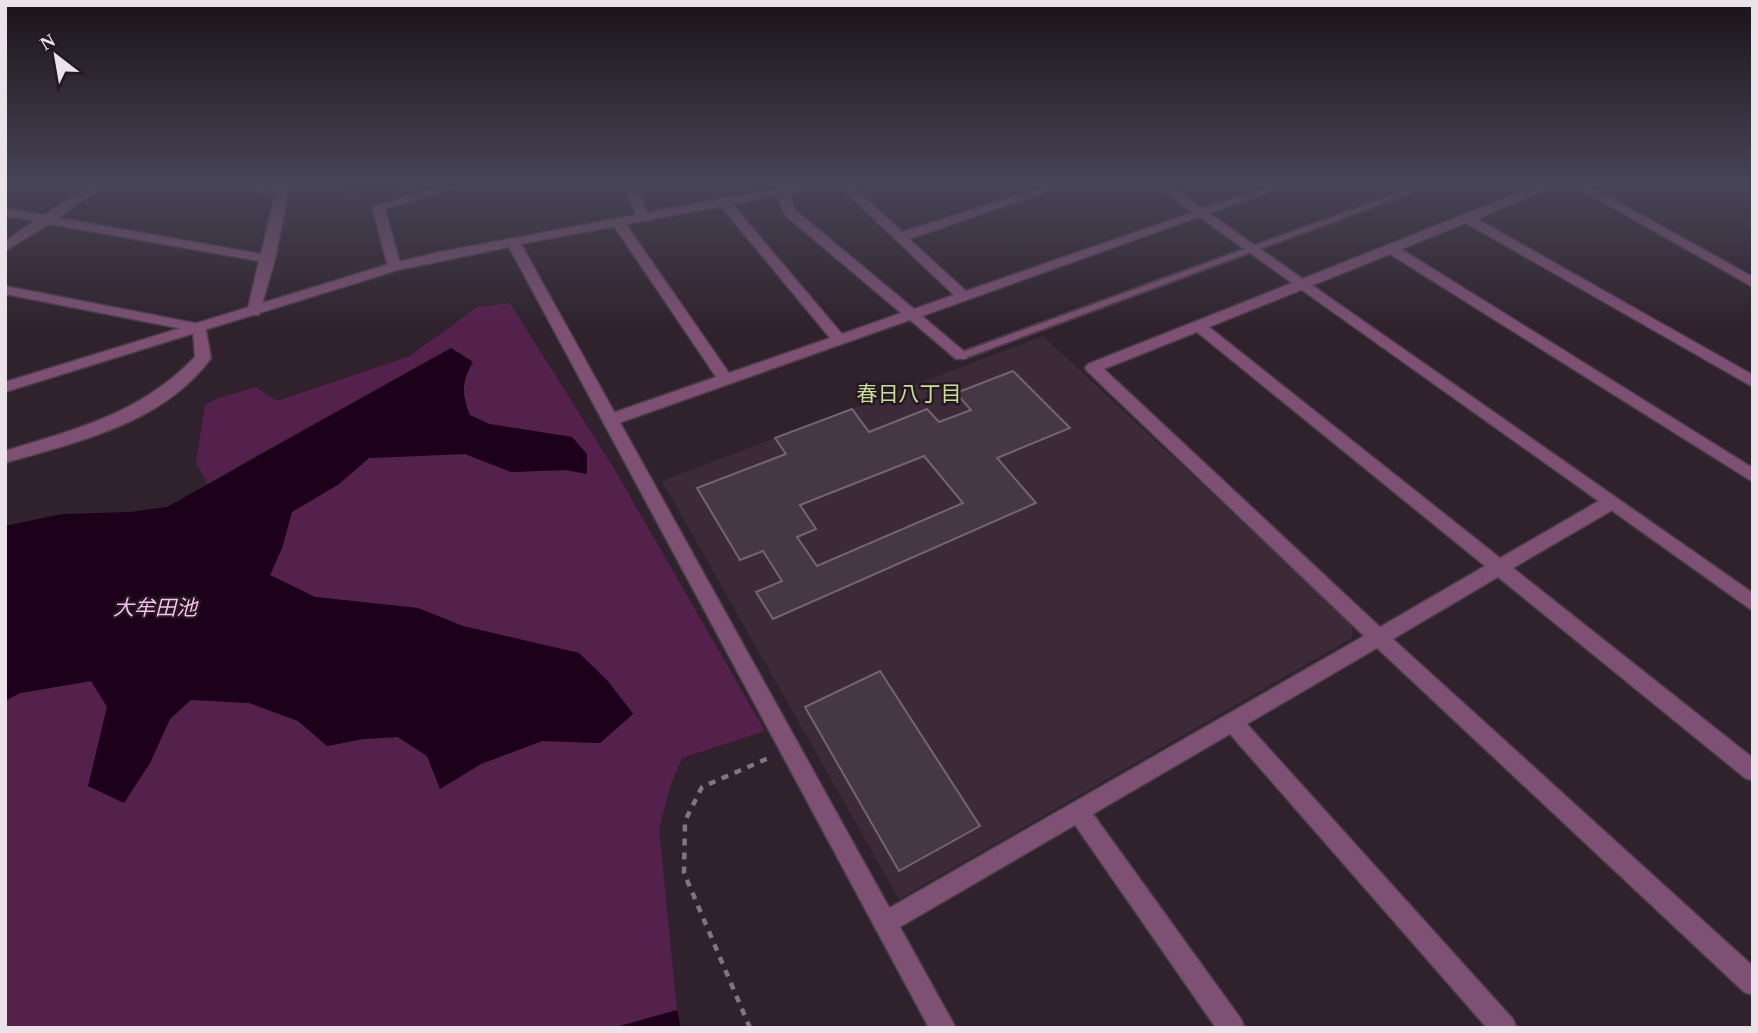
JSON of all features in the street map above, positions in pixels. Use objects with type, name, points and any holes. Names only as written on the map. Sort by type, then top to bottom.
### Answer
[{"type":"street","points":[[5,247],[28,232]]},
{"type":"street","points":[[121,232],[268,259]]},
{"type":"street","points":[[254,312],[274,232]]},
{"type":"street","points":[[385,232],[394,267]]},
{"type":"street","points":[[6,387],[394,267],[570,232]]},
{"type":"street","points":[[624,232],[725,379]]},
{"type":"street","points":[[749,232],[839,339]]},
{"type":"street","points":[[814,232],[961,356]]},
{"type":"street","points":[[896,232],[963,296]]},
{"type":"street","points":[[901,237],[916,232]]},
{"type":"street","points":[[610,420],[1146,232]]},
{"type":"street","points":[[1228,232],[1753,603]]},
{"type":"street","points":[[1432,232],[1093,368],[1378,637],[1753,983]]},
{"type":"street","points":[[1492,232],[1753,382]]},
{"type":"street","points":[[1663,232],[1753,283]]},
{"type":"street","points":[[514,243],[943,1028]]},
{"type":"street","points":[[1391,249],[1753,476]]},
{"type":"street","points":[[5,290],[200,328]]},
{"type":"street","points":[[1199,326],[1753,771]]},
{"type":"street","points":[[5,457],[121,419],[147,406],[187,375],[203,358],[200,328]]},
{"type":"street","points":[[885,923],[1610,503]]},
{"type":"street","points":[[1232,722],[1504,1028]]},
{"type":"street","points":[[1078,811],[1232,1028]]},
{"type":"lane","points":[[961,356],[1301,232]]},
{"type":"path","points":[[750,1028],[684,873],[685,821],[702,788],[755,762],[793,750]]},
{"type":"shaded area","points":[[510,303],[616,472],[765,731],[682,758],[670,787],[659,829],[677,1010],[613,1028],[5,1028],[5,701],[20,693],[91,681],[107,706],[89,785],[150,763],[170,719],[191,699],[249,703],[298,721],[328,746],[363,739],[397,737],[427,756],[441,788],[481,764],[542,741],[600,743],[633,713],[608,682],[579,653],[463,626],[418,608],[315,597],[270,575],[282,548],[292,512],[339,484],[369,458],[465,454],[511,472],[566,470],[587,474],[572,437],[489,424],[470,415],[463,387],[472,361],[451,348],[208,485],[196,463],[205,405],[256,387],[277,401],[410,356],[477,307]]},
{"type":"shaded area","points":[[1043,336],[1352,624],[1352,638],[899,899],[662,481]]},
{"type":"water","name":"大牟田池","points":[[451,348],[473,362],[464,388],[470,415],[489,424],[572,437],[587,454],[587,474],[566,470],[511,472],[465,454],[369,458],[339,484],[292,512],[282,548],[270,575],[315,597],[418,608],[463,626],[579,653],[608,681],[633,714],[600,743],[542,741],[481,764],[440,789],[427,756],[398,737],[363,739],[327,746],[298,721],[249,703],[191,700],[170,719],[150,763],[124,803],[88,786],[107,707],[91,681],[20,693],[5,701],[5,526],[62,514],[130,512],[167,507]]},
{"type":"water","points":[[677,1010],[681,1028],[613,1028]]},
{"type":"building","points":[[1013,371],[1070,428],[997,458],[1036,503],[773,619],[756,592],[782,581],[763,551],[740,560],[697,488],[786,454],[775,438],[852,409],[869,432],[927,409],[939,422],[971,410],[956,393]],"holes":[[[924,456],[963,503],[817,566],[797,537],[816,529],[800,505]]]},
{"type":"building","points":[[880,671],[980,826],[899,871],[805,707]]},
{"type":"district","name":"春日八丁目","points":[[909,394]]}]
